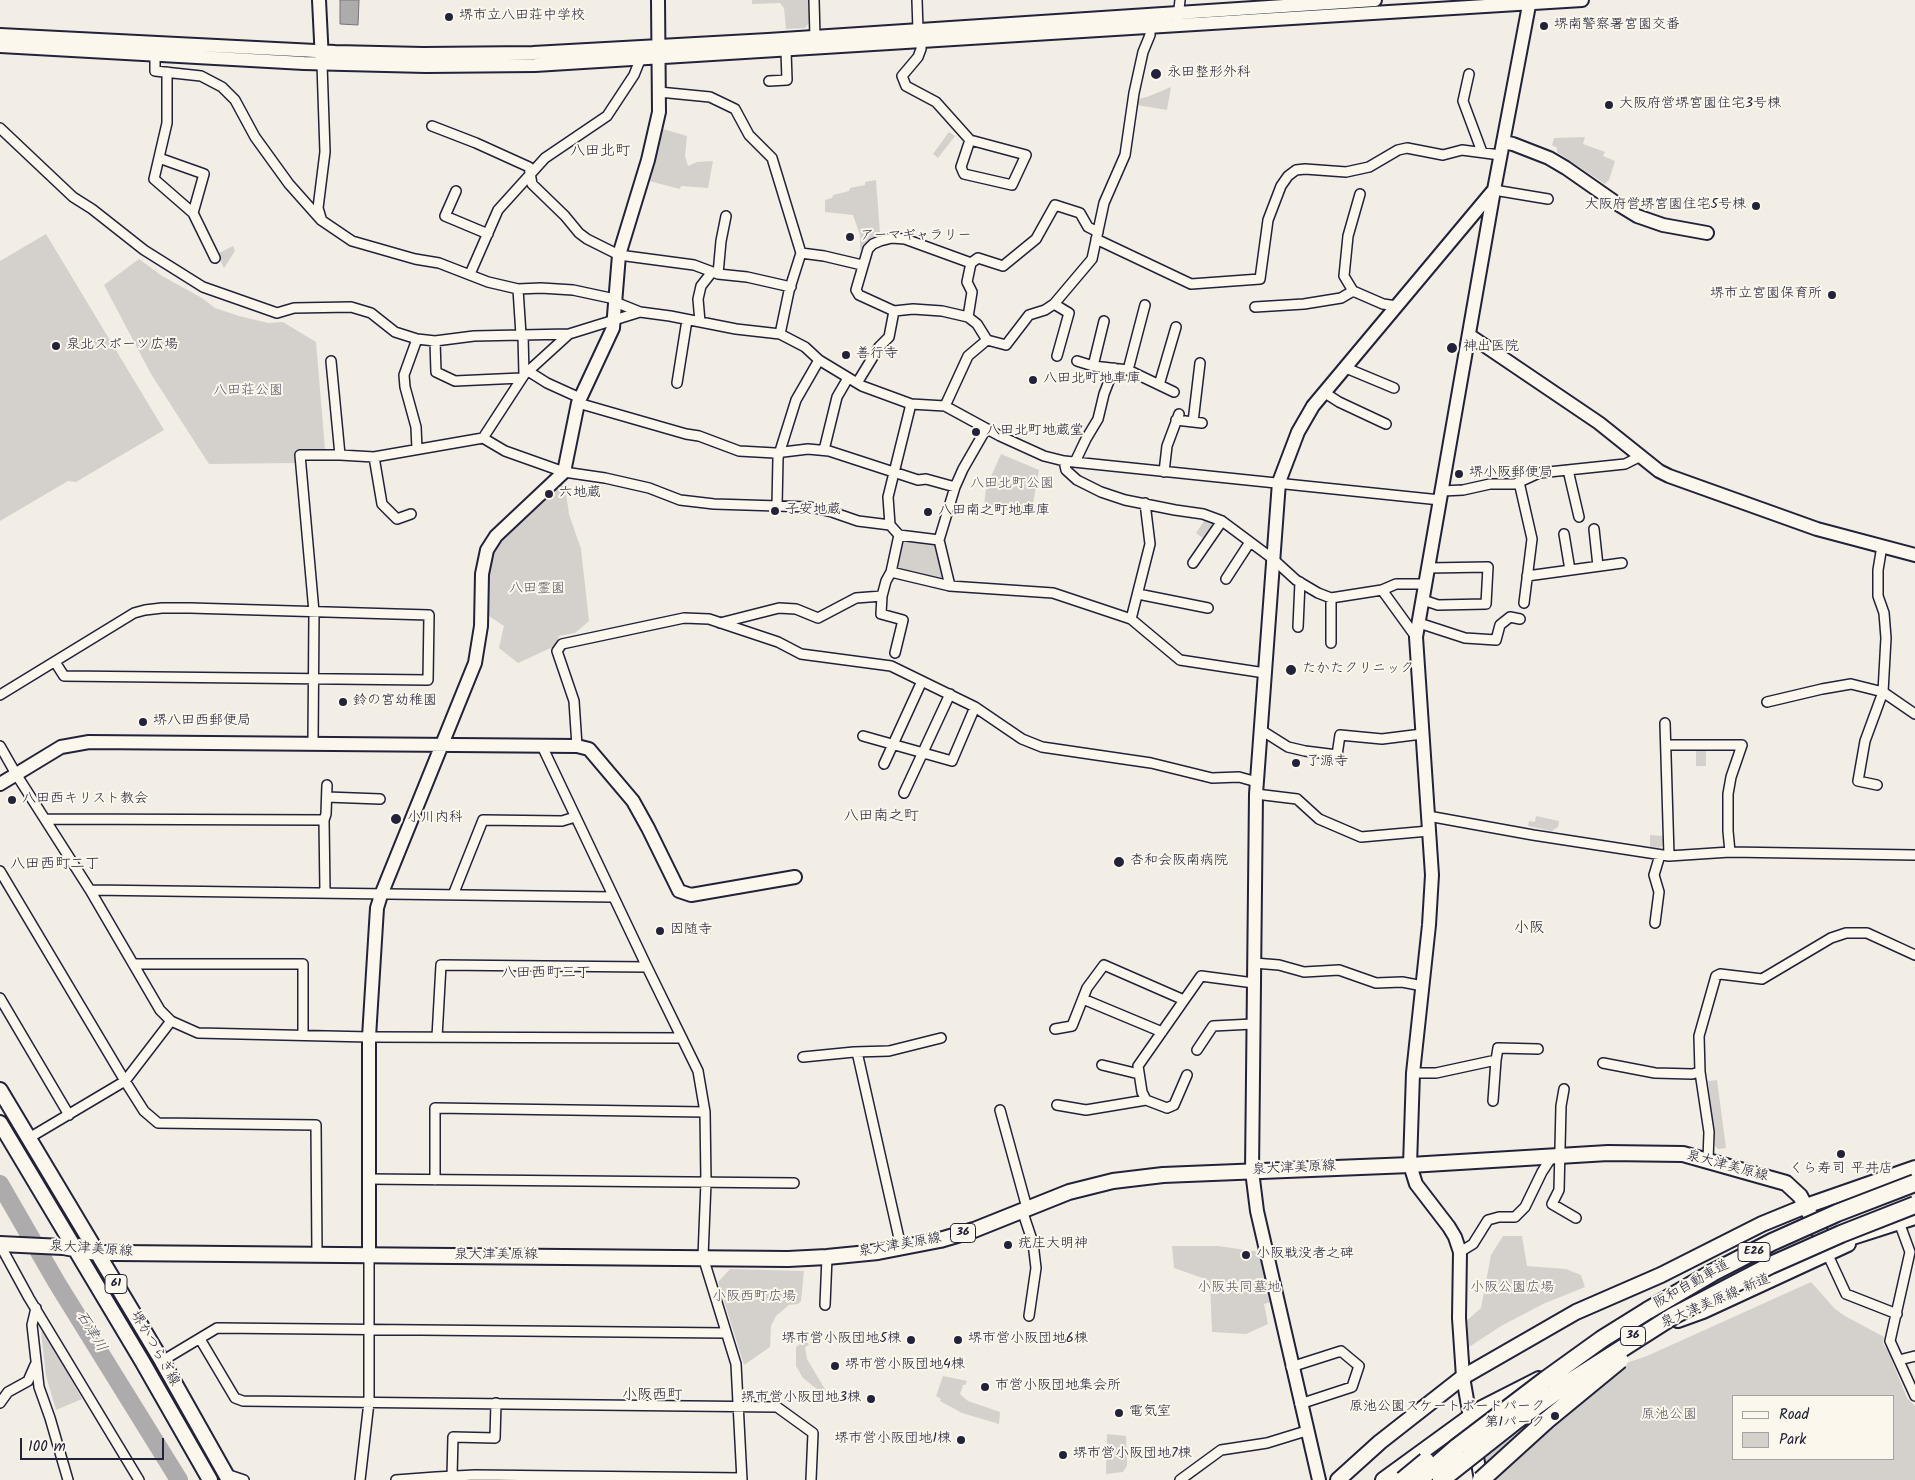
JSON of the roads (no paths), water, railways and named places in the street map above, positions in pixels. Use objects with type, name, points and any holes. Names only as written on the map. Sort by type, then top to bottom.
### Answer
[{"type":"highway","name":"阪和自動車道","points":[[1419,1480],[1457,1447],[1504,1411],[1602,1340],[1712,1273],[1772,1242],[1837,1213],[1915,1183]]},
{"type":"highway","name":"阪和自動車道","points":[[1441,1480],[1517,1420],[1571,1381],[1665,1321],[1722,1289],[1771,1265],[1841,1234],[1915,1205]]},
{"type":"highway","points":[[1481,1480],[1547,1420],[1619,1360],[1722,1289]]},
{"type":"highway","points":[[1403,1480],[1463,1429],[1496,1404],[1541,1374],[1602,1340]]},
{"type":"main road","name":"堺かつらぎ線","points":[[0,1090],[162,1361],[228,1478]]},
{"type":"main road","name":"堺かつらぎ線","points":[[0,1122],[68,1247],[198,1456],[210,1480]]},
{"type":"main road","name":"泉大津美原線","points":[[4,1245],[68,1247],[97,1253],[788,1259],[827,1257],[901,1248],[940,1240],[1069,1192],[1113,1181],[1163,1175],[1410,1165],[1608,1153],[1683,1154],[1786,1184],[1800,1196],[1820,1233],[1826,1238],[1837,1242],[1915,1217]]},
{"type":"main road","points":[[1338,1480],[1380,1442],[1463,1378],[1576,1312],[1661,1275],[1762,1224],[1806,1206],[1915,1168]]},
{"type":"main road","name":"泉大津美原線 新道","points":[[1383,1480],[1470,1418],[1513,1391],[1605,1346],[1703,1311],[1827,1253],[1899,1222]]},
{"type":"street","points":[[319,0],[325,152],[318,208],[321,220]]},
{"type":"street","points":[[360,1480],[369,1402],[369,1037],[377,908],[475,663],[481,626],[482,574],[487,550],[496,536],[564,472],[579,400],[613,328],[619,255],[656,130],[659,112],[658,0]]},
{"type":"street","points":[[814,0],[815,36]]},
{"type":"street","points":[[918,0],[921,49],[918,57],[902,76],[906,86],[936,102],[970,140],[1026,155],[1012,185],[964,174],[961,167],[970,140]]},
{"type":"street","points":[[0,46],[155,56],[322,58],[423,54],[786,51],[1179,6],[1375,0]]},
{"type":"street","points":[[0,35],[479,67],[640,60],[659,52],[815,36],[920,36],[1150,27],[1582,0]]},
{"type":"street","points":[[1481,1480],[1463,1378],[1459,1318],[1460,1252],[1449,1227],[1416,1184],[1410,1165],[1413,1073],[1429,925],[1432,875],[1416,637],[1494,190],[1529,2]]},
{"type":"street","points":[[1178,25],[1179,6]]},
{"type":"street","points":[[971,263],[920,246],[919,243],[892,238],[880,241],[868,248],[856,290],[859,295],[894,311],[913,309],[942,311],[968,317],[977,324],[987,340],[1006,345],[1029,315],[1045,310],[1054,304],[1092,259],[1104,203],[1125,155],[1134,93],[1150,35],[1150,27]]},
{"type":"street","points":[[769,81],[787,80],[786,51]]},
{"type":"street","points":[[155,56],[155,71],[201,76],[222,86],[235,100],[255,137],[289,184],[321,220],[352,240],[415,259],[439,263],[488,282],[518,289],[573,290],[615,300],[640,312],[736,329],[780,334],[805,347],[819,360],[857,383],[911,404],[945,406],[986,429],[1044,456],[1064,461],[1164,472],[1441,496],[1490,484],[1519,482],[1539,473],[1625,464],[1641,456]]},
{"type":"street","points":[[470,274],[498,210],[532,174],[544,158],[607,116],[634,75],[640,60]]},
{"type":"street","points":[[168,72],[167,123],[154,178],[192,213],[215,258]]},
{"type":"street","points":[[1469,74],[1463,101],[1482,152]]},
{"type":"street","points":[[659,92],[710,97],[735,110],[749,135],[772,158],[801,253],[780,334]]},
{"type":"street","points":[[432,126],[529,167],[532,174],[532,184],[565,216],[579,234],[587,240],[619,255],[694,265],[715,273],[747,277],[791,287]]},
{"type":"street","points":[[0,128],[73,197],[92,209],[144,250],[203,287],[277,314],[294,308],[351,307],[371,313],[395,332],[417,339],[435,341],[474,336],[569,334],[640,312]]},
{"type":"street","points":[[968,317],[972,292],[967,282],[971,263],[978,258],[1003,266],[1036,239],[1055,205],[1080,213],[1088,227],[1097,235],[1191,284],[1260,280],[1268,220],[1281,186],[1288,176],[1296,170],[1346,172],[1369,167],[1398,150],[1407,148],[1443,155],[1462,150],[1482,152],[1502,149],[1513,144],[1549,158],[1618,206],[1637,216],[1663,225],[1707,233]]},
{"type":"street","points":[[159,158],[204,174],[192,213]]},
{"type":"street","points":[[456,190],[445,216],[488,234]]},
{"type":"street","points":[[1494,190],[1548,199]]},
{"type":"street","points":[[1319,1480],[1291,1367],[1257,1211],[1252,1171],[1257,788],[1279,482],[1298,432],[1313,406],[1494,190]]},
{"type":"street","points":[[1360,194],[1348,236],[1344,276],[1353,291],[1383,304],[1397,306]]},
{"type":"street","points":[[700,322],[698,299],[701,286],[715,273],[726,216]]},
{"type":"street","points":[[801,253],[862,265]]},
{"type":"street","points":[[518,289],[524,375]]},
{"type":"street","points":[[1255,307],[1332,300],[1341,298],[1353,291]]},
{"type":"street","points":[[1054,304],[1069,313],[1057,356]]},
{"type":"street","points":[[1128,370],[1145,304]]},
{"type":"street","points":[[857,383],[879,347],[889,337],[894,311]]},
{"type":"street","points":[[677,383],[687,320]]},
{"type":"street","points":[[1094,366],[1104,322]]},
{"type":"street","points":[[1159,385],[1176,327]]},
{"type":"street","points":[[483,438],[524,375],[569,334]]},
{"type":"street","points":[[1469,335],[1599,423],[1669,476],[1817,529],[1915,555]]},
{"type":"street","points":[[417,339],[404,375],[405,387],[416,427],[417,449]]},
{"type":"street","points":[[945,406],[968,356],[987,340]]},
{"type":"street","points":[[435,341],[436,372],[456,381],[524,375],[579,400],[686,434],[699,436],[739,451],[775,453],[808,449],[824,450],[918,480],[926,479],[955,487]]},
{"type":"street","points":[[777,506],[778,458],[780,451],[796,400],[819,360]]},
{"type":"street","points":[[1077,361],[1094,366],[1128,370],[1174,392]]},
{"type":"street","points":[[331,362],[340,455]]},
{"type":"street","points":[[1164,472],[1167,446],[1178,417],[1197,422],[1200,364]]},
{"type":"street","points":[[1074,462],[1098,419],[1104,394],[1114,368]]},
{"type":"street","points":[[1346,368],[1394,388]]},
{"type":"street","points":[[824,450],[837,397],[848,378]]},
{"type":"street","points":[[1325,393],[1339,402],[1386,424]]},
{"type":"street","points":[[911,404],[888,497],[890,525],[899,535],[939,540]]},
{"type":"street","points":[[950,586],[939,540],[955,487],[986,429]]},
{"type":"street","points":[[313,742],[314,612],[300,455],[374,457],[483,438],[505,450],[564,472],[606,478],[649,488],[680,500],[714,504],[810,507],[832,512],[858,522],[890,525]]},
{"type":"street","points":[[374,457],[382,504],[397,519],[410,514]]},
{"type":"street","points":[[1064,461],[1066,470],[1077,480],[1093,488],[1125,500],[1203,514],[1222,521],[1318,594],[1331,598],[1382,590],[1396,584],[1426,584]]},
{"type":"street","points":[[1568,470],[1579,517]]},
{"type":"street","points":[[1519,482],[1532,539],[1524,603]]},
{"type":"street","points":[[1131,619],[1150,544],[1145,503]]},
{"type":"street","points":[[1193,564],[1222,521]]},
{"type":"street","points":[[1594,529],[1598,566]]},
{"type":"street","points":[[1564,534],[1570,570]]},
{"type":"street","points":[[895,653],[903,620],[881,614],[882,596],[891,572],[899,535]]},
{"type":"street","points":[[1226,579],[1250,542]]},
{"type":"street","points":[[1877,785],[1858,781],[1865,741],[1883,692],[1886,638],[1884,613],[1878,596],[1878,570],[1882,546]]},
{"type":"street","points":[[1527,576],[1622,563]]},
{"type":"street","points":[[1423,600],[1438,605],[1486,604],[1488,566],[1428,568]]},
{"type":"street","points":[[891,572],[950,586],[1053,593],[1131,619],[1180,660],[1265,673]]},
{"type":"street","points":[[1298,627],[1300,582]]},
{"type":"street","points":[[1382,590],[1416,637]]},
{"type":"street","points":[[1138,594],[1208,608]]},
{"type":"street","points":[[720,623],[772,608],[796,610],[818,618],[856,598],[882,596]]},
{"type":"street","points":[[1331,598],[1331,643]]},
{"type":"street","points":[[0,696],[54,662],[134,613],[145,610],[162,608],[429,615],[428,680],[64,676],[54,662]]},
{"type":"street","points":[[1419,623],[1465,638],[1496,640],[1500,625],[1510,617],[1520,619]]},
{"type":"street","points":[[577,746],[574,701],[557,651],[562,644],[684,618],[709,619],[778,642],[800,654],[891,666],[975,707],[1022,739],[1042,747],[1151,763],[1212,778],[1240,777],[1257,788],[1297,799],[1319,819],[1361,837],[1429,831]]},
{"type":"street","points":[[884,764],[922,681]]},
{"type":"street","points":[[1767,702],[1851,684],[1883,692],[1915,714]]},
{"type":"street","points":[[904,793],[950,694]]},
{"type":"street","points":[[863,736],[952,761],[975,707]]},
{"type":"street","points":[[1655,924],[1659,892],[1654,875],[1665,855],[1665,723]]},
{"type":"street","points":[[1261,730],[1288,746],[1305,751],[1337,755],[1340,735],[1382,738],[1422,734]]},
{"type":"street","points":[[0,784],[62,747],[89,742],[313,742],[577,746],[589,749],[633,801],[678,892],[691,894],[795,877]]},
{"type":"street","points":[[1666,746],[1742,745],[1731,777],[1728,794],[1730,852]]},
{"type":"street","points":[[0,746],[90,890],[160,1010],[171,1021],[198,1033],[369,1037],[682,1038]]},
{"type":"street","points":[[396,1480],[440,1479],[452,1476],[475,1475],[742,1479],[736,1364],[703,1257],[706,1182],[705,1112],[698,1071],[646,967],[542,746]]},
{"type":"street","points":[[325,892],[324,820],[327,785]]},
{"type":"street","points":[[327,797],[380,799]]},
{"type":"street","points":[[1428,816],[1533,835],[1665,855],[1730,852],[1915,855]]},
{"type":"street","points":[[453,895],[483,820],[562,821],[576,817]]},
{"type":"street","points":[[45,819],[324,820]]},
{"type":"street","points":[[0,871],[125,1081],[144,1111],[158,1123],[316,1125],[317,1255]]},
{"type":"street","points":[[90,890],[613,897]]},
{"type":"street","points":[[1708,1160],[1710,1132],[1700,1072],[1699,1036],[1716,976],[1720,974],[1762,979],[1831,938],[1846,933],[1867,933],[1915,955]]},
{"type":"street","points":[[1254,963],[1279,965],[1304,972],[1339,970],[1376,983],[1402,982],[1423,986]]},
{"type":"street","points":[[133,964],[303,964],[303,1035]]},
{"type":"street","points":[[437,1037],[441,965],[646,967]]},
{"type":"street","points":[[1055,1029],[1072,1026],[1087,988],[1104,965],[1184,1000]]},
{"type":"street","points":[[1146,1100],[1142,1092],[1138,1066],[1201,976],[1254,984]]},
{"type":"street","points":[[0,998],[69,1115]]},
{"type":"street","points":[[1083,998],[1162,1032]]},
{"type":"street","points":[[29,1138],[125,1081],[171,1021]]},
{"type":"street","points":[[1197,1050],[1214,1026],[1253,1024]]},
{"type":"street","points":[[802,1057],[889,1051],[941,1038]]},
{"type":"street","points":[[1493,1101],[1498,1048],[1538,1049]]},
{"type":"street","points":[[857,1052],[901,1248]]},
{"type":"street","points":[[1413,1073],[1436,1074],[1496,1060]]},
{"type":"street","points":[[1603,1063],[1655,1073],[1692,1074],[1700,1072]]},
{"type":"street","points":[[1102,1065],[1139,1074]]},
{"type":"street","points":[[1057,1104],[1086,1110],[1146,1100],[1167,1108],[1174,1105],[1186,1075]]},
{"type":"street","points":[[1564,1089],[1556,1155],[1559,1190],[1552,1204],[1576,1218]]},
{"type":"street","points":[[436,1180],[435,1108],[705,1112]]},
{"type":"street","points":[[1000,1110],[1033,1243],[1036,1268],[1029,1316]]},
{"type":"street","points":[[1460,1252],[1473,1244],[1488,1220],[1499,1217],[1515,1217],[1525,1207],[1542,1172],[1556,1155]]},
{"type":"street","points":[[368,1180],[794,1183]]},
{"type":"street","points":[[1899,1222],[1910,1252],[1890,1341],[1915,1396]]},
{"type":"street","points":[[4,1245],[36,1308],[139,1480]]},
{"type":"street","points":[[1827,1253],[1846,1294],[1897,1314]]},
{"type":"street","points":[[826,1305],[827,1257]]},
{"type":"street","points":[[36,1308],[32,1325],[39,1387],[68,1480]]},
{"type":"street","points":[[162,1361],[217,1328],[726,1333]]},
{"type":"street","points":[[200,1339],[235,1398],[243,1401],[738,1405],[777,1407],[813,1433],[811,1480]]},
{"type":"street","points":[[1291,1367],[1341,1351],[1359,1366],[1352,1387],[1300,1404]]},
{"type":"street","points":[[1898,1360],[1915,1356]]},
{"type":"street","points":[[0,1403],[8,1392],[28,1381],[36,1363]]},
{"type":"street","points":[[452,1476],[453,1437],[495,1438],[496,1403]]},
{"type":"street","points":[[1180,1480],[1221,1450],[1267,1443],[1306,1431]]},
{"type":"street","points":[[228,1478],[244,1480]]},
{"type":"waterway","name":"石津川","points":[[0,1184],[57,1283],[179,1480]]},
{"type":"place","name":"堺市立八田荘中学校","points":[[449,17]]},
{"type":"place","name":"堺南警察署宮園交番","points":[[1544,26]]},
{"type":"place","name":"永田整形外科","points":[[1156,74]]},
{"type":"place","name":"大阪府営堺宮園住宅3号棟","points":[[1609,105]]},
{"type":"place","name":"大阪府営堺宮園住宅5号棟","points":[[1756,206]]},
{"type":"place","name":"アーマギャラリー","points":[[850,237]]},
{"type":"place","name":"堺市立宮園保育所","points":[[1832,295]]},
{"type":"place","name":"泉北スポーツ広場","points":[[56,346]]},
{"type":"place","name":"神出医院","points":[[1452,348]]},
{"type":"place","name":"善行寺","points":[[846,355]]},
{"type":"place","name":"八田北町地車庫","points":[[1033,380]]},
{"type":"place","name":"八田北町地蔵堂","points":[[976,432]]},
{"type":"place","name":"堺小阪郵便局","points":[[1459,474]]},
{"type":"place","name":"六地蔵","points":[[549,494]]},
{"type":"place","name":"子安地蔵","points":[[775,511]]},
{"type":"place","name":"八田南之町地車庫","points":[[928,512]]},
{"type":"place","name":"たかたクリニック","points":[[1291,670]]},
{"type":"place","name":"鈴の宮幼稚園","points":[[343,702]]},
{"type":"place","name":"堺八田西郵便局","points":[[143,722]]},
{"type":"place","name":"了源寺","points":[[1296,763]]},
{"type":"place","name":"八田西キリスト教会","points":[[12,800]]},
{"type":"place","name":"小川内科","points":[[396,819]]},
{"type":"place","name":"杏和会阪南病院","points":[[1119,862]]},
{"type":"place","name":"因随寺","points":[[660,931]]},
{"type":"place","name":"くら寿司 平井店","points":[[1841,1154]]},
{"type":"place","name":"疣庄大明神","points":[[1008,1245]]},
{"type":"place","name":"小阪戦没者之碑","points":[[1246,1255]]},
{"type":"place","name":"堺市営小阪団地5棟","points":[[911,1340]]},
{"type":"place","name":"堺市営小阪団地6棟","points":[[958,1340]]},
{"type":"place","name":"堺市営小阪団地4棟","points":[[835,1366]]},
{"type":"place","name":"市営小阪団地集会所","points":[[985,1387]]},
{"type":"place","name":"堺市営小阪団地3棟","points":[[871,1399]]},
{"type":"place","name":"電気室","points":[[1119,1413]]},
{"type":"place","name":"原池公園スケートボードパーク 第1パーク","points":[[1555,1416]]},
{"type":"place","name":"堺市営小阪団地1棟","points":[[961,1440]]},
{"type":"place","name":"堺市営小阪団地7棟","points":[[1063,1455]]},
{"type":"district","name":"八田北町","points":[[600,152]]},
{"type":"district","name":"八田南之町","points":[[881,817]]},
{"type":"district","name":"八田西町二丁","points":[[55,865]]},
{"type":"district","name":"小阪","points":[[1529,929]]},
{"type":"district","name":"八田西町三丁","points":[[546,974]]},
{"type":"district","name":"小阪西町","points":[[652,1396]]},
{"type":"park label","name":"八田荘公園","points":[[248,392]]},
{"type":"park label","name":"八田北町公園","points":[[1012,485]]},
{"type":"park label","name":"八田霊園","points":[[537,590]]},
{"type":"park label","name":"小阪共同墓地","points":[[1239,1289]]},
{"type":"park label","name":"小阪公園広場","points":[[1512,1289]]},
{"type":"park label","name":"小阪西町広場","points":[[754,1298]]},
{"type":"park label","name":"原池公園","points":[[1669,1416]]}]
